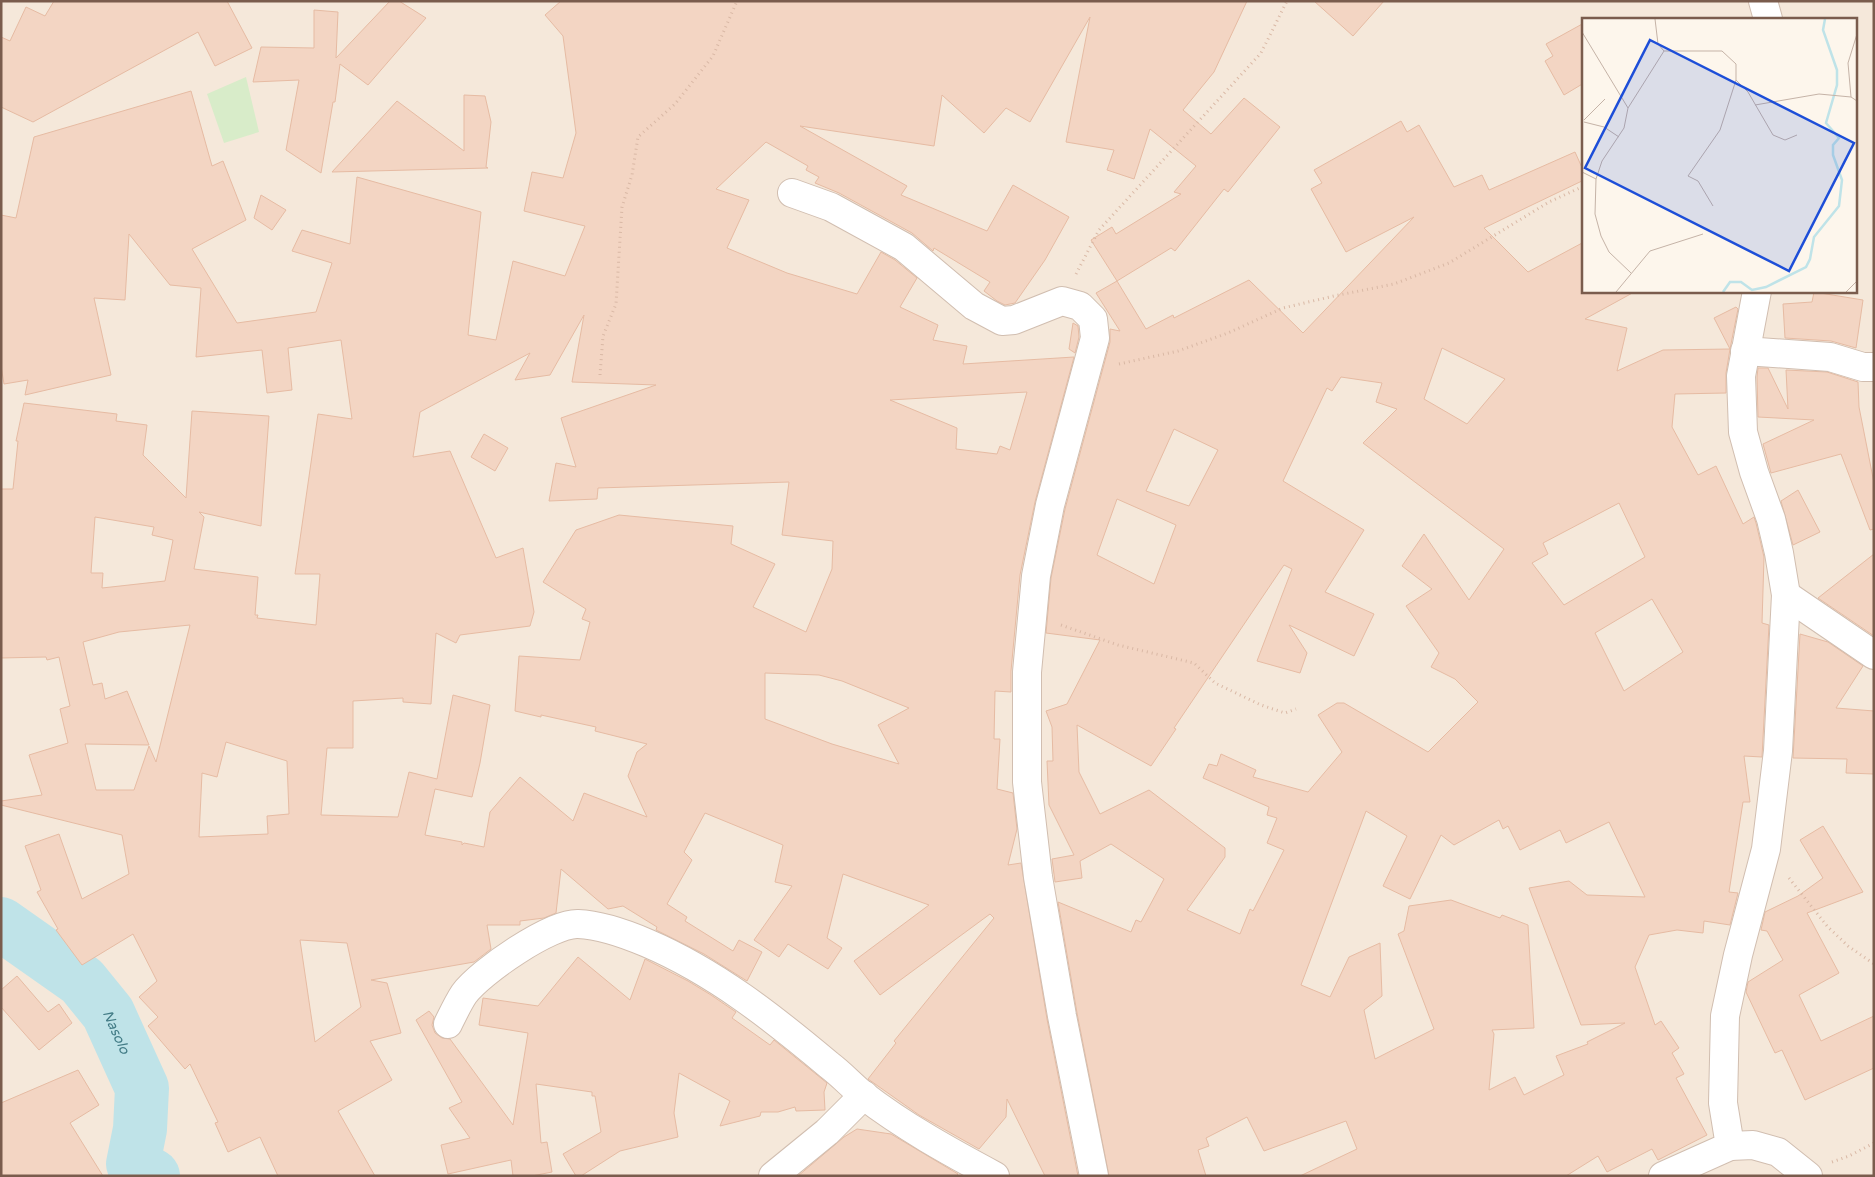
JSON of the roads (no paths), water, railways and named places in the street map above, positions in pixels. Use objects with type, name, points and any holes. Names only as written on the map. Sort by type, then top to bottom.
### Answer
[{"type":"street","points":[[1764,1],[1768,18]]},
{"type":"street","points":[[792,193],[831,207],[904,247],[974,306],[1002,321],[1014,320],[1062,302],[1080,306],[1093,319],[1095,338],[1087,374],[1050,505],[1036,576],[1028,672],[1028,791],[1038,878],[1094,1176]]},
{"type":"street","points":[[1730,1146],[1723,1103],[1725,1016],[1738,956],[1766,848],[1778,751],[1786,595],[1771,519],[1742,432],[1740,376],[1757,292]]},
{"type":"street","points":[[1745,351],[1830,357],[1863,367],[1874,367]]},
{"type":"street","points":[[1786,595],[1874,655]]},
{"type":"street","points":[[448,1024],[465,994],[487,971],[520,947],[556,930],[576,924],[624,933],[667,952],[726,985],[795,1037],[864,1095],[912,1128],[995,1176]]},
{"type":"street","points":[[773,1176],[826,1132],[864,1095]]},
{"type":"street","points":[[1663,1176],[1730,1146],[1753,1145],[1778,1152],[1807,1174]]},
{"type":"waterway","name":"Nasolo","points":[[1,924],[82,981],[108,1013],[142,1088],[140,1129],[133,1164],[153,1176]]}]
